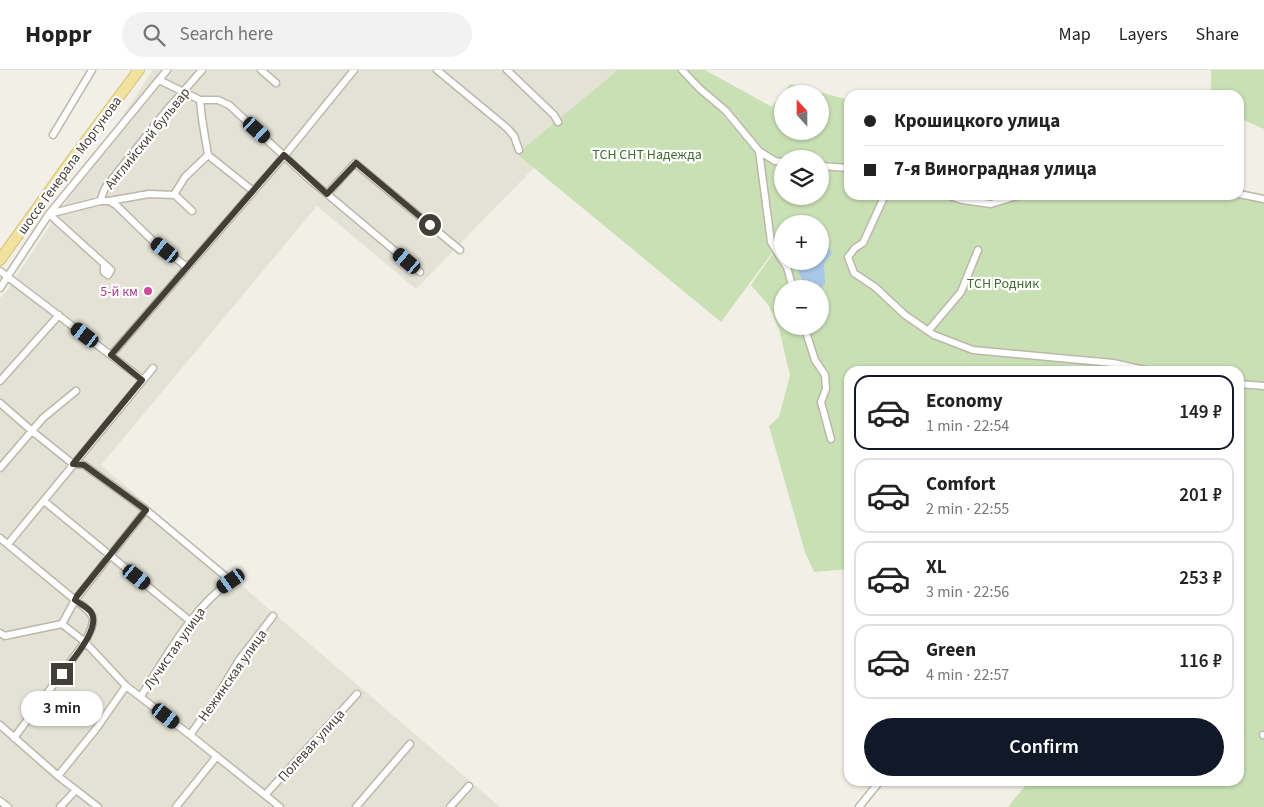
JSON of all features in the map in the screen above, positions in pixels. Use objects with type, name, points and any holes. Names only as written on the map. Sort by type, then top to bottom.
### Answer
[{"type":"main road","name":"шоссе Генерала Моргунова","points":[[0,260],[73,158],[140,70]]},
{"type":"street","points":[[53,135],[92,70]]},
{"type":"street","points":[[0,288],[50,214],[167,70]]},
{"type":"street","name":"Английский бульвар","points":[[50,214],[100,201],[105,188],[166,111],[202,70]]},
{"type":"street","points":[[261,70],[276,83]]},
{"type":"street","points":[[111,355],[284,155],[354,70]]},
{"type":"street","points":[[437,70],[507,128],[514,136],[519,150]]},
{"type":"street","points":[[507,70],[554,115],[558,122]]},
{"type":"street","points":[[682,70],[699,88],[726,111],[759,151],[774,160]]},
{"type":"street","points":[[159,80],[200,100],[218,100],[229,105],[327,194],[420,272]]},
{"type":"street","points":[[200,100],[208,155],[253,191]]},
{"type":"street","points":[[759,151],[770,242],[774,248]]},
{"type":"street","points":[[175,195],[185,177],[208,155]]},
{"type":"street","points":[[327,194],[356,163],[460,250]]},
{"type":"street","points":[[829,167],[844,168]]},
{"type":"street","points":[[100,201],[149,194],[175,195],[192,211]]},
{"type":"street","points":[[1244,195],[1264,199]]},
{"type":"street","points":[[883,200],[863,243],[855,248],[848,257],[854,272],[905,315],[928,331],[973,350],[1113,362],[1129,366]]},
{"type":"street","points":[[962,200],[991,204],[1004,200]]},
{"type":"street","points":[[108,201],[116,204],[154,242],[187,268]]},
{"type":"street","points":[[50,214],[104,266]]},
{"type":"street","points":[[928,331],[961,292],[978,250]]},
{"type":"street","points":[[0,271],[142,380]]},
{"type":"street","points":[[0,381],[59,315]]},
{"type":"street","points":[[807,335],[815,360],[825,375],[826,389],[821,402],[831,440]]},
{"type":"street","points":[[8,544],[153,368]]},
{"type":"street","points":[[1244,384],[1264,386]]},
{"type":"street","points":[[0,468],[50,411],[76,391]]},
{"type":"street","points":[[0,403],[73,464],[84,465],[146,510],[75,600],[62,624],[5,636],[0,633]]},
{"type":"street","points":[[44,501],[190,621]]},
{"type":"street","name":"Лучистая улица","points":[[141,696],[190,621],[213,593],[231,581],[146,510]]},
{"type":"street","points":[[0,538],[90,611],[94,620],[85,642],[14,738]]},
{"type":"street","name":"Нежинская улица","points":[[190,735],[216,700],[239,660],[273,616]]},
{"type":"street","points":[[62,624],[85,642],[126,686],[280,807]]},
{"type":"street","points":[[58,776],[96,729],[126,686]]},
{"type":"street","name":"Полевая улица","points":[[265,795],[357,694]]},
{"type":"street","points":[[0,725],[58,776],[98,807]]},
{"type":"street","points":[[356,807],[410,744]]},
{"type":"street","points":[[176,807],[216,756]]},
{"type":"street","points":[[450,807],[469,786]]},
{"type":"street","points":[[859,807],[876,786]]},
{"type":"street","points":[[60,807],[76,790]]},
{"type":"street","points":[[0,800],[8,807]]},
{"type":"shaded area","points":[[153,70],[629,70],[416,289],[317,206],[101,465],[500,807],[0,807],[0,298],[6,292]]},
{"type":"green space","name":"ТСН СНТ Надежда","points":[[618,70],[683,70],[757,153],[772,253],[721,322],[517,154]]},
{"type":"green space","name":"ТСН Родник","points":[[685,70],[705,70],[772,107],[774,104],[774,140],[829,140],[829,95],[844,99],[844,200],[1244,200],[1244,190],[1264,195],[1264,807],[1008,807],[1025,786],[1244,786],[1244,366],[844,366],[844,569],[814,572],[805,552],[769,426],[779,417],[790,375],[780,335],[829,335],[829,280],[774,280],[774,318],[769,306],[751,285],[774,252],[761,156]]},
{"type":"green space","points":[[1211,70],[1264,70],[1264,129],[1244,120],[1244,90],[1211,90]]},
{"type":"water","points":[[798,270],[824,270],[825,280],[802,280]]},
{"type":"place","name":"5-й км","points":[[148,291]]},
{"type":"route","points":[[62,674],[85,642],[93,626],[94,620],[90,611],[75,600],[77,596],[146,510],[84,465],[73,464],[142,380],[111,355],[284,155],[327,194],[356,163],[430,225]]}]
